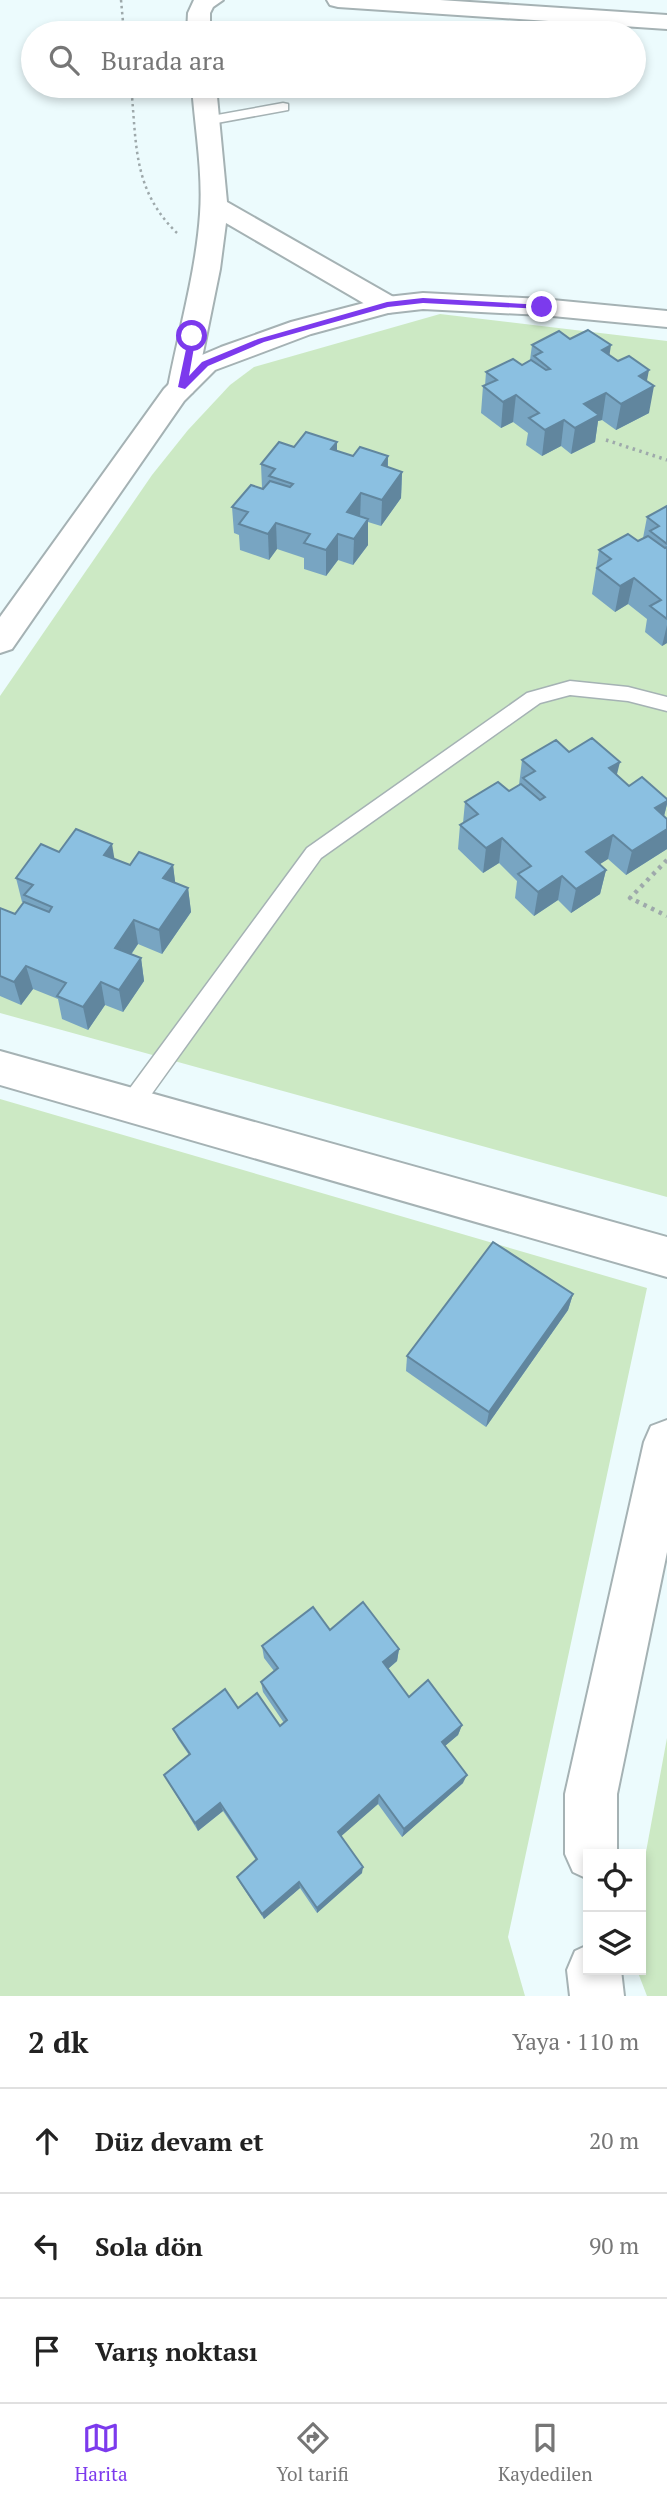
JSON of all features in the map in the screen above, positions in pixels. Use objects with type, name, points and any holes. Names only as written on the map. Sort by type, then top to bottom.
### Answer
[{"type":"street","points":[[199,21],[203,4],[212,0]]},
{"type":"street","points":[[338,0],[667,22]]},
{"type":"street","points":[[182,387],[213,228],[205,98]]},
{"type":"street","points":[[213,205],[387,305]]},
{"type":"street","points":[[0,641],[182,387],[205,364],[261,341],[387,305],[423,301],[542,307],[667,319]]},
{"type":"street","points":[[0,1068],[667,1257]]},
{"type":"street","points":[[592,1849],[591,1794],[667,1442]]},
{"type":"street","points":[[595,1975],[597,1996]]},
{"type":"lane","points":[[206,121],[283,107]]},
{"type":"lane","points":[[131,1106],[314,853],[534,698],[570,688],[628,694],[667,705]]},
{"type":"path","points":[[121,0],[123,21]]},
{"type":"path","points":[[132,98],[138,175],[147,198],[171,229],[207,258]]},
{"type":"path","points":[[606,440],[667,460]]},
{"type":"path","points":[[667,860],[630,898],[667,916]]},
{"type":"green space","points":[[440,314],[667,341],[667,1197],[0,1013],[0,696],[152,475],[188,430],[230,385],[254,367]]},
{"type":"green space","points":[[0,1099],[647,1288],[508,1937],[525,1996],[0,1996]]},
{"type":"green space","points":[[667,1738],[667,1996],[647,1996],[639,1975],[646,1975],[646,1852]]},
{"type":"building","points":[[588,330],[611,345],[602,350],[618,361],[629,356],[649,370],[639,376],[654,386],[621,404],[606,393],[584,404],[599,415],[575,428],[564,420],[545,430],[529,418],[539,413],[516,395],[503,402],[483,386],[497,380],[486,372],[513,359],[522,365],[531,360],[546,370],[550,369],[534,356],[542,352],[532,345],[559,331],[570,339]]},
{"type":"building","points":[[306,432],[337,442],[331,449],[353,456],[360,447],[388,456],[382,465],[402,472],[382,500],[361,493],[347,512],[368,519],[354,539],[338,534],[326,550],[304,543],[310,534],[276,523],[268,534],[239,524],[248,512],[232,507],[251,485],[263,489],[270,481],[290,487],[293,484],[269,476],[275,469],[261,464],[279,442],[294,447]]},
{"type":"building","points":[[667,506],[667,544],[650,531],[659,526],[647,517]]},
{"type":"building","points":[[628,534],[638,541],[648,536],[667,547],[667,619],[650,606],[661,600],[634,578],[620,586],[597,568],[611,559],[599,550]]},
{"type":"building","points":[[592,738],[620,762],[609,768],[629,786],[642,777],[667,799],[655,808],[667,819],[667,829],[632,851],[613,835],[586,852],[606,870],[576,889],[562,876],[538,892],[518,874],[531,866],[502,838],[486,848],[460,825],[478,814],[465,802],[498,782],[509,791],[521,784],[540,800],[545,797],[523,778],[535,771],[522,760],[556,740],[569,752]]},
{"type":"building","points":[[76,829],[112,844],[104,855],[130,865],[139,852],[173,865],[163,878],[188,888],[159,930],[134,920],[115,948],[141,958],[119,990],[101,982],[83,1007],[57,996],[66,983],[26,966],[14,982],[0,976],[0,908],[15,914],[24,902],[49,912],[52,907],[24,895],[33,885],[16,878],[41,844],[59,852]]},
{"type":"building","points":[[493,1242],[573,1294],[489,1412],[407,1356]]},
{"type":"building","points":[[363,1602],[399,1649],[383,1662],[409,1697],[428,1680],[462,1725],[442,1742],[467,1775],[404,1829],[379,1795],[338,1832],[363,1867],[317,1908],[299,1882],[262,1914],[237,1877],[257,1859],[220,1803],[195,1823],[164,1775],[190,1754],[173,1729],[225,1689],[238,1708],[257,1693],[280,1726],[287,1720],[261,1682],[278,1668],[262,1646],[313,1607],[330,1630]]},
{"type":"route","points":[[192,336],[182,387],[205,364],[261,341],[344,315],[387,305],[423,301],[542,307]]}]
